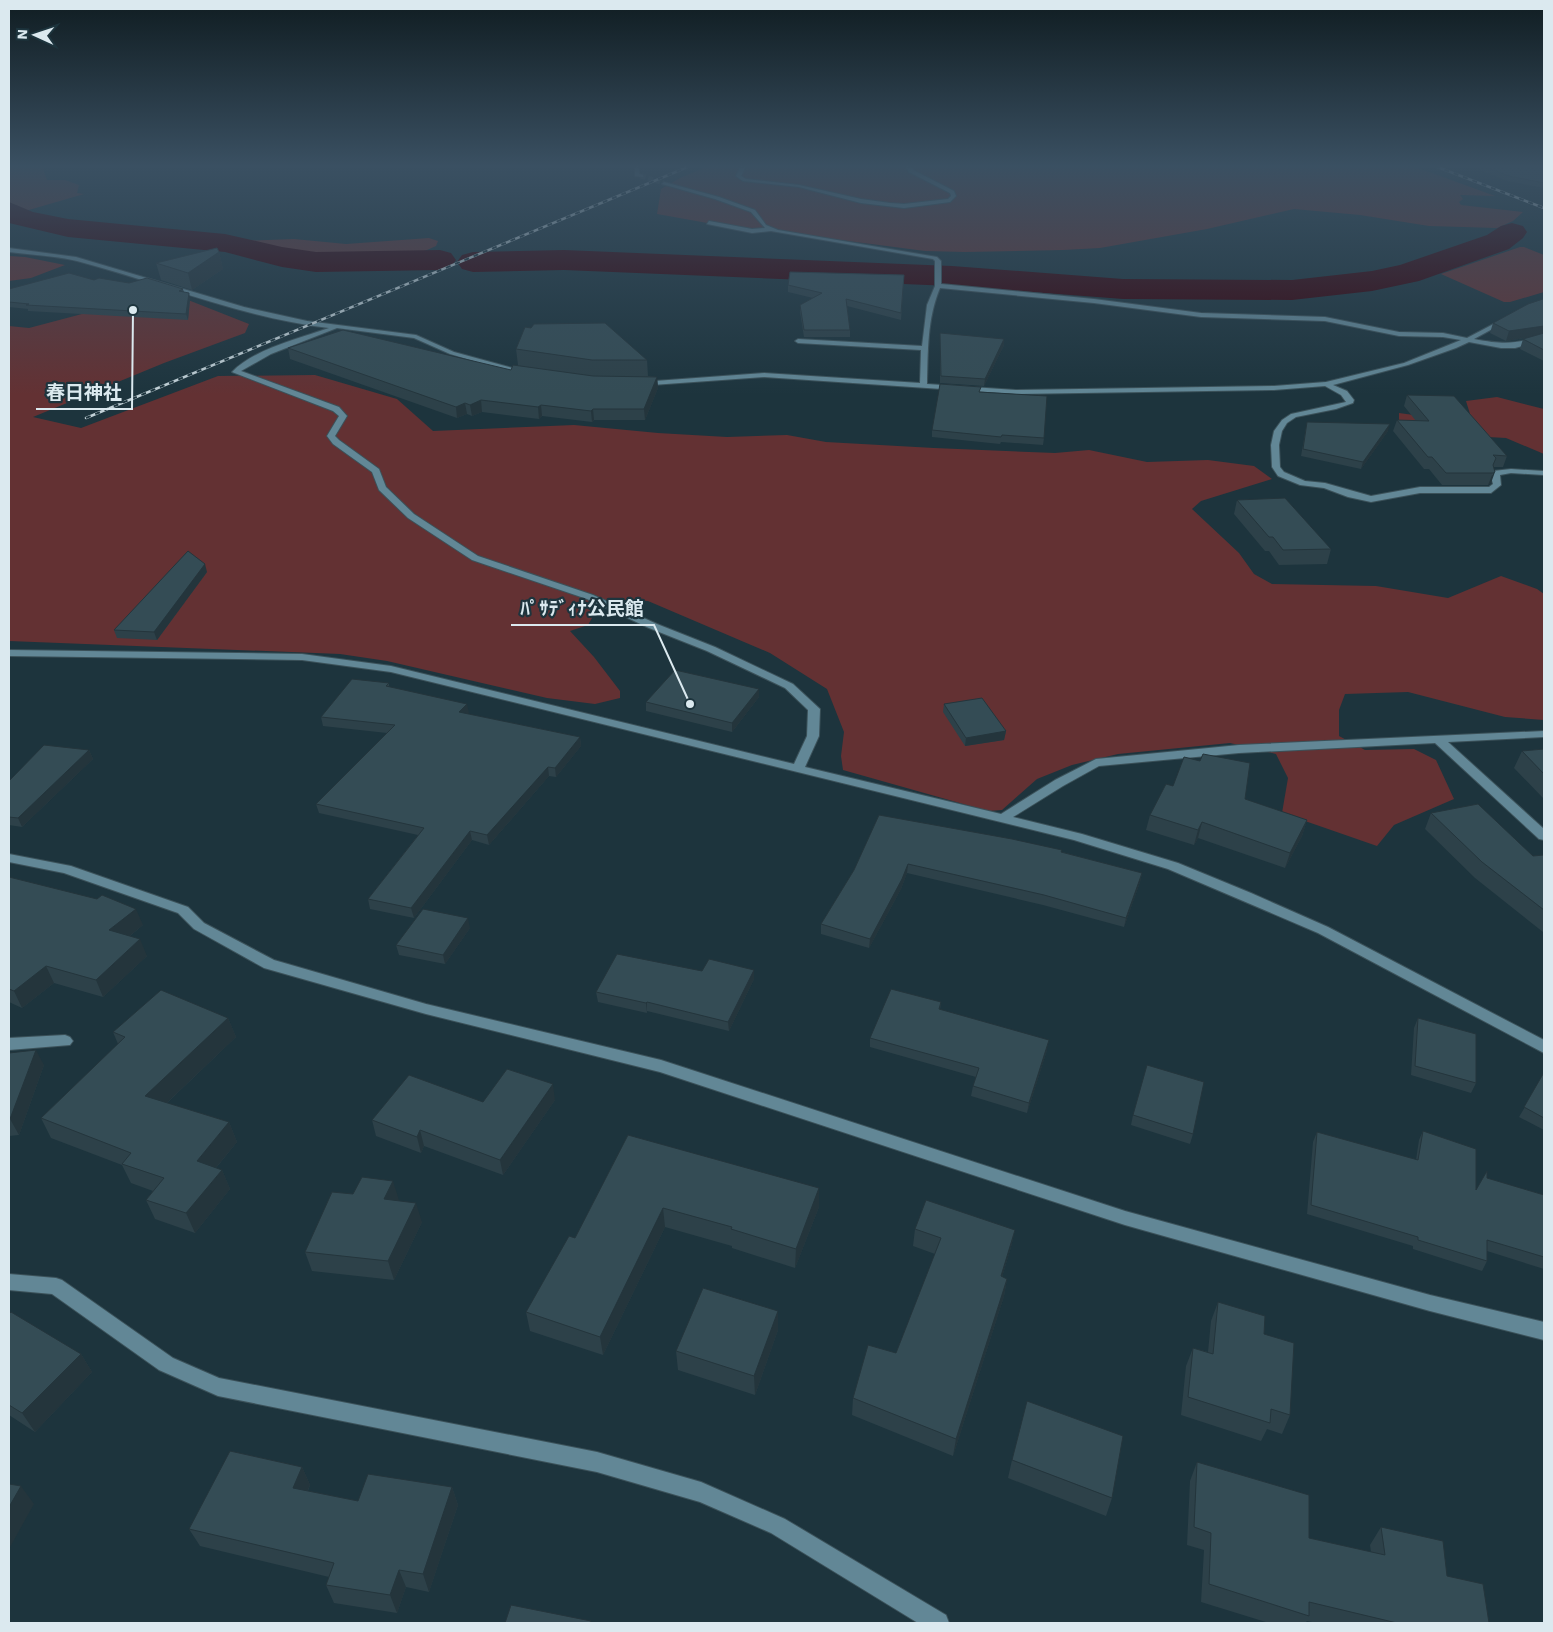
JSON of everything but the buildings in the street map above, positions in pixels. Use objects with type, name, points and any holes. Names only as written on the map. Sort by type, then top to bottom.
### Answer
[{"type":"street","points":[[849,242],[931,256],[938,260],[939,285],[930,305],[924,348],[923,386]]},
{"type":"street","points":[[9,250],[76,259],[243,309],[307,323],[416,337],[452,353],[535,376]]},
{"type":"street","points":[[939,285],[1085,300],[1201,315],[1325,319],[1399,334],[1443,335],[1486,345],[1515,346],[1544,338]]},
{"type":"street","points":[[632,384],[764,375],[1016,392],[1237,390],[1326,384],[1406,364],[1454,347],[1514,315]]},
{"type":"street","points":[[336,327],[276,351],[236,372],[336,409],[342,416],[331,436],[336,442],[376,471],[382,488],[411,516],[475,558],[590,597],[654,626],[711,648],[788,686],[814,709],[813,736],[798,768]]},
{"type":"street","points":[[798,341],[924,348]]},
{"type":"street","points":[[1326,384],[1344,393],[1350,400],[1349,403],[1289,417],[1278,429],[1276,467],[1281,474],[1303,483],[1325,486],[1351,495],[1371,499],[1420,490],[1491,490],[1497,485],[1494,477],[1496,473],[1511,471],[1544,473]]},
{"type":"street","points":[[9,653],[302,657],[381,667],[1077,837],[1172,866],[1323,930],[1542,1044]]},
{"type":"street","points":[[1002,818],[1059,782],[1096,764],[1239,749],[1544,734]]},
{"type":"street","points":[[1438,739],[1544,836]]},
{"type":"street","points":[[9,858],[66,869],[183,910],[199,926],[269,964],[426,1009],[661,1066],[1125,1218],[1430,1303],[1544,1331]]},
{"type":"street","points":[[9,1044],[65,1041]]},
{"type":"street","points":[[9,1282],[56,1286],[166,1364],[218,1387],[597,1462],[701,1492],[778,1526],[938,1623]]},
{"type":"shaded area","points":[[238,242],[327,242],[346,244],[438,242],[436,246],[417,254],[375,261],[352,262],[307,258],[250,247]]},
{"type":"shaded area","points":[[857,242],[1133,242],[1100,248],[1063,250],[925,251]]},
{"type":"shaded area","points":[[1520,247],[1544,255],[1544,292],[1504,302],[1441,274]]},
{"type":"shaded area","points":[[9,256],[25,257],[65,265],[31,278],[9,281]]},
{"type":"shaded area","points":[[150,296],[178,296],[249,324],[245,333],[164,363],[33,417],[81,428],[218,376],[315,375],[397,399],[433,431],[574,425],[727,437],[787,435],[826,442],[934,448],[1055,453],[1089,450],[1147,462],[1208,460],[1254,466],[1272,479],[1201,501],[1192,509],[1239,553],[1254,574],[1272,584],[1376,586],[1448,598],[1501,576],[1537,589],[1544,594],[1544,720],[1505,717],[1408,692],[1345,694],[1339,710],[1339,736],[1365,750],[1414,749],[1436,760],[1454,799],[1394,825],[1377,846],[1282,813],[1288,778],[1276,754],[1230,743],[1118,754],[1072,765],[1037,779],[1002,810],[988,811],[843,770],[841,756],[844,732],[827,689],[770,653],[648,601],[624,600],[596,611],[588,625],[570,631],[594,657],[620,691],[620,698],[595,704],[547,698],[387,661],[340,654],[9,641],[9,326],[29,328]]},
{"type":"shaded area","points":[[1497,397],[1544,409],[1544,454],[1506,438],[1416,433],[1399,420],[1399,413],[1436,418],[1470,414],[1466,401]]},
{"type":"waterway","points":[[218,242],[282,257],[316,262],[440,260]]},
{"type":"waterway","points":[[473,262],[564,260],[952,276],[1123,289],[1292,290],[1372,281],[1407,274],[1498,242]]},
{"type":"railway","points":[[86,418],[507,242]]},
{"type":"place","name":"春日神社","points":[[133,310]]},
{"type":"place","name":"ﾊﾟｻﾃﾞｨﾅ公民館","points":[[690,704]]}]
